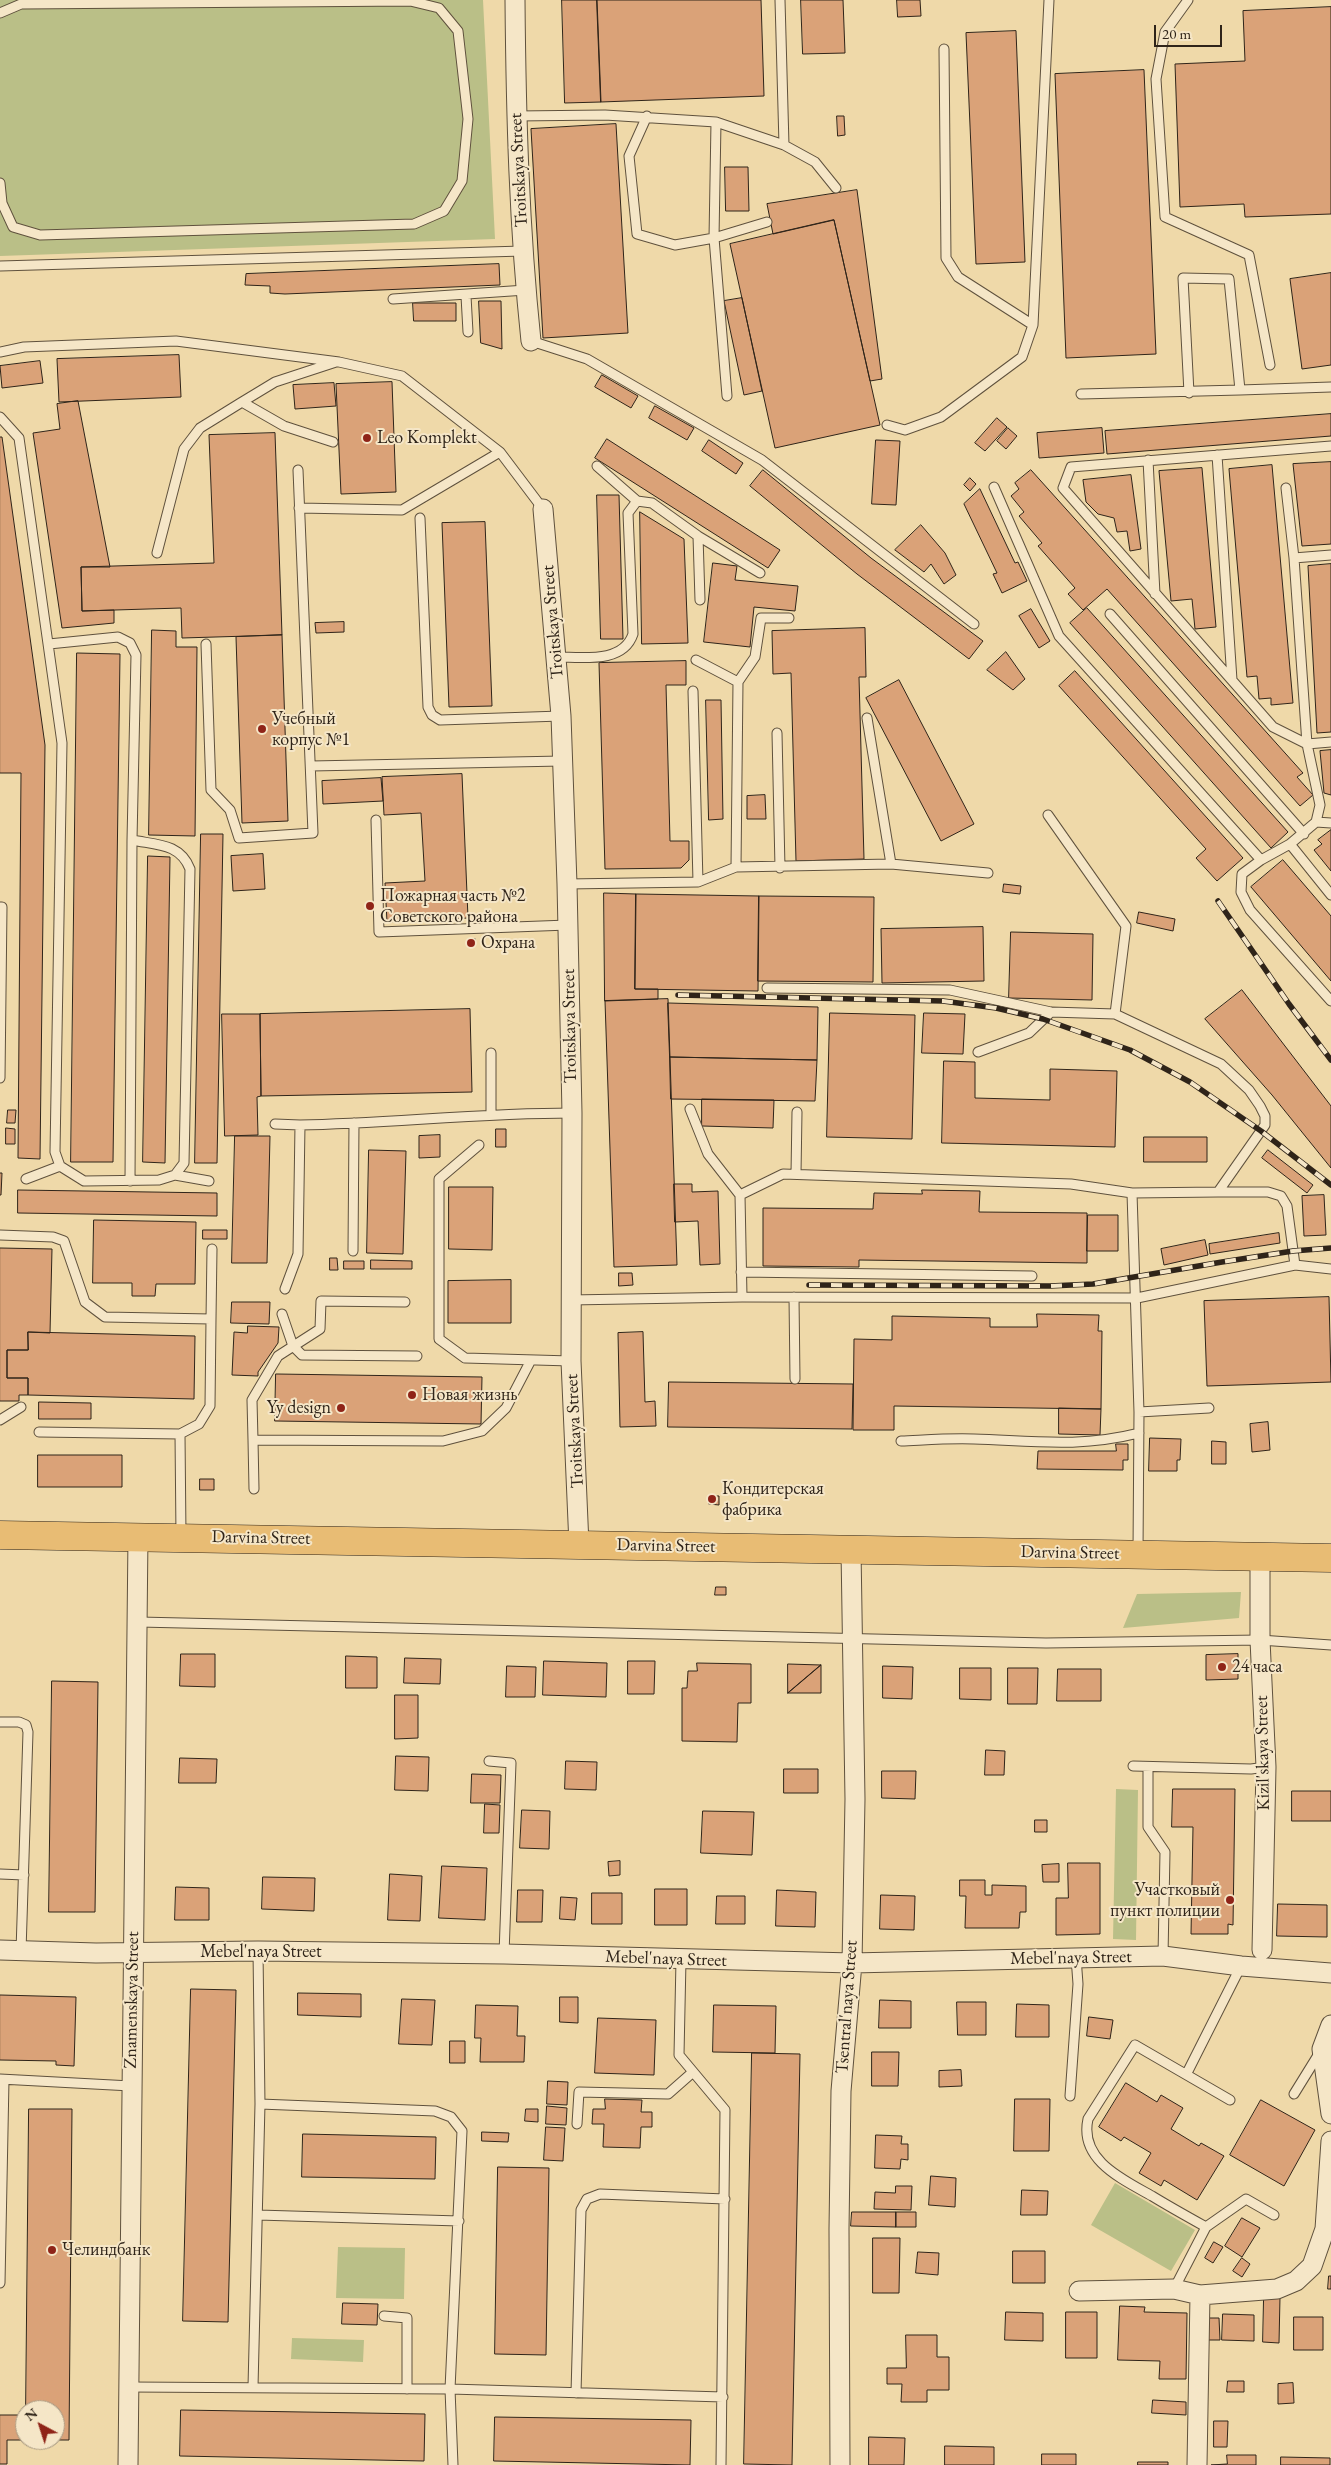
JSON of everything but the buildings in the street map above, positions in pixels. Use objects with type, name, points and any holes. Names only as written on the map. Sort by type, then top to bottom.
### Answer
[{"type":"main road","name":"Darvina Street","points":[[0,1535],[1331,1558]]},
{"type":"street","name":"Troitskaya Street","points":[[515,0],[516,116],[523,251],[531,340]]},
{"type":"street","name":"Troitskaya Street","points":[[543,508],[561,716],[567,884],[572,1113],[571,1361],[579,1545]]},
{"type":"street","name":"Znamenskaya Street","points":[[128,2465],[131,2086],[139,1622],[138,1536]]},
{"type":"street","name":"Tsentral'naya Street","points":[[840,2465],[838,2229],[841,2091],[852,1963],[855,1799],[851,1550]]},
{"type":"street","name":"Kizil'skaya Street","points":[[1260,1557],[1260,1640],[1266,1767],[1262,1950]]},
{"type":"street","name":"Mebel'naya Street","points":[[0,1950],[133,1953],[258,1951],[504,1954],[852,1963],[1163,1956],[1241,1966],[1331,1973]]},
{"type":"street","points":[[1331,2025],[1322,2049],[1331,2114]]},
{"type":"street","points":[[1079,2291],[1174,2289],[1200,2295],[1277,2289],[1296,2281],[1312,2266],[1325,2229],[1331,2141]]},
{"type":"street","points":[[1197,2465],[1200,2295]]},
{"type":"lane","points":[[0,12],[20,4],[410,0],[439,8],[458,31],[468,119],[462,181],[444,211],[414,224],[40,235],[13,227],[2,203],[0,183]]},
{"type":"lane","points":[[780,0],[784,145]]},
{"type":"lane","points":[[887,425],[905,430],[942,417],[1022,357],[1033,325],[1049,0]]},
{"type":"lane","points":[[1188,0],[1165,32],[1156,79],[1165,217],[1249,255],[1270,365]]},
{"type":"lane","points":[[944,49],[946,258],[958,277],[1033,325]]},
{"type":"lane","points":[[516,116],[647,116],[716,122],[784,145],[815,162],[836,188]]},
{"type":"lane","points":[[647,116],[629,156],[637,234],[675,245],[714,238],[767,222]]},
{"type":"lane","points":[[716,122],[714,238],[727,396]]},
{"type":"lane","points":[[0,266],[523,251]]},
{"type":"lane","points":[[1189,393],[1183,278],[1229,279],[1240,390]]},
{"type":"lane","points":[[393,299],[466,296],[526,290]]},
{"type":"lane","points":[[466,296],[468,332]]},
{"type":"lane","points":[[531,340],[586,359],[762,460],[974,624]]},
{"type":"lane","points":[[0,352],[24,347],[176,341],[339,362],[402,376],[500,452],[543,508]]},
{"type":"lane","points":[[157,554],[184,449],[200,428],[275,382],[339,362]]},
{"type":"lane","points":[[1081,394],[1189,393],[1331,387]]},
{"type":"lane","points":[[242,402],[284,426],[333,442]]},
{"type":"lane","points":[[0,417],[19,438],[62,742],[55,1152],[60,1166],[84,1181],[159,1180],[175,1175],[209,1181]]},
{"type":"lane","points":[[1331,446],[1071,467],[1063,488],[1274,727],[1306,744],[1331,742]]},
{"type":"lane","points":[[300,508],[402,510],[500,452]]},
{"type":"lane","points":[[1217,455],[1232,681]]},
{"type":"lane","points":[[1148,460],[1155,594]]},
{"type":"lane","points":[[597,466],[637,501],[652,503],[698,536],[760,573]]},
{"type":"lane","points":[[206,644],[211,790],[230,810],[239,838],[313,833],[298,470]]},
{"type":"lane","points":[[994,487],[1060,636],[1261,860]]},
{"type":"lane","points":[[1286,488],[1294,558],[1306,744],[1320,804],[1316,822],[1304,834],[1242,874],[1240,892],[1250,910],[1331,1001]]},
{"type":"lane","points":[[556,657],[599,657],[621,651],[630,644],[633,634],[628,513],[637,501]]},
{"type":"lane","points":[[420,518],[428,707],[432,715],[440,720],[561,716]]},
{"type":"lane","points":[[698,536],[700,600]]},
{"type":"lane","points":[[1294,558],[1331,555]]},
{"type":"lane","points":[[1110,614],[1304,834]]},
{"type":"lane","points":[[736,867],[738,682],[755,657],[761,618],[789,618]]},
{"type":"lane","points":[[49,644],[118,637],[130,643],[136,655],[132,840],[130,1181]]},
{"type":"lane","points":[[696,660],[738,682]]},
{"type":"lane","points":[[693,691],[698,882]]},
{"type":"lane","points":[[867,718],[891,864]]},
{"type":"lane","points":[[777,733],[780,868]]},
{"type":"lane","points":[[311,766],[562,761]]},
{"type":"lane","points":[[1048,815],[1126,926],[1115,1014]]},
{"type":"lane","points":[[376,820],[378,932],[568,925]]},
{"type":"lane","points":[[1316,822],[1331,822]]},
{"type":"lane","points":[[132,840],[176,849],[186,857],[190,869],[184,1163],[175,1175]]},
{"type":"lane","points":[[1290,844],[1331,895]]},
{"type":"lane","points":[[567,884],[698,882],[736,867],[780,868],[891,864],[988,873]]},
{"type":"lane","points":[[0,906],[2,907],[0,1078]]},
{"type":"lane","points":[[767,988],[950,990],[1051,1012],[1115,1014],[1221,1064],[1249,1090],[1260,1106],[1265,1116],[1264,1125],[1218,1192]]},
{"type":"lane","points":[[978,1052],[1029,1033],[1051,1012]]},
{"type":"lane","points":[[491,1053],[491,1113]]},
{"type":"lane","points":[[690,1109],[708,1154],[740,1195],[742,1297]]},
{"type":"lane","points":[[796,1174],[797,1112]]},
{"type":"lane","points":[[275,1124],[354,1123],[491,1113],[572,1113]]},
{"type":"lane","points":[[353,1252],[354,1123]]},
{"type":"lane","points":[[285,1288],[298,1254],[300,1125]]},
{"type":"lane","points":[[480,1145],[439,1179],[439,1339],[465,1358],[571,1361]]},
{"type":"lane","points":[[26,1179],[60,1166]]},
{"type":"lane","points":[[740,1195],[783,1174],[1071,1184],[1132,1192],[1268,1192],[1281,1196],[1287,1206],[1295,1265]]},
{"type":"lane","points":[[1132,1192],[1137,1298],[1139,1412],[1138,1554]]},
{"type":"lane","points":[[0,1235],[53,1237],[64,1241],[85,1302],[105,1316],[211,1319]]},
{"type":"lane","points":[[39,1432],[180,1434],[199,1424],[210,1406],[212,1249]]},
{"type":"lane","points":[[570,1300],[742,1297],[1137,1298],[1295,1265],[1331,1269]]},
{"type":"lane","points":[[742,1272],[1032,1276]]},
{"type":"lane","points":[[794,1297],[795,1379]]},
{"type":"lane","points":[[254,1489],[252,1400],[278,1356],[320,1329],[321,1301],[405,1302]]},
{"type":"lane","points":[[282,1314],[293,1346],[302,1355],[417,1356]]},
{"type":"lane","points":[[253,1440],[444,1441],[482,1431],[506,1408],[532,1360]]},
{"type":"lane","points":[[0,1420],[21,1406]]},
{"type":"lane","points":[[1139,1412],[1209,1408]]},
{"type":"lane","points":[[901,1441],[972,1439],[1057,1444],[1111,1440],[1139,1433]]},
{"type":"lane","points":[[180,1434],[181,1537]]},
{"type":"lane","points":[[139,1622],[1046,1643],[1260,1640],[1331,1645]]},
{"type":"lane","points":[[0,1722],[20,1722],[26,1725],[28,1732],[21,1951]]},
{"type":"lane","points":[[489,1761],[511,1763],[504,1954]]},
{"type":"lane","points":[[1133,1766],[1266,1767]]},
{"type":"lane","points":[[1148,1767],[1148,1827],[1165,1852],[1163,1956]]},
{"type":"lane","points":[[0,1874],[24,1875]]},
{"type":"lane","points":[[253,2387],[260,2104],[258,1951]]},
{"type":"lane","points":[[1070,2096],[1078,1984],[1076,1957]]},
{"type":"lane","points":[[681,1960],[679,2055],[725,2110],[724,2397],[721,2465]]},
{"type":"lane","points":[[1187,2073],[1241,1966]]},
{"type":"lane","points":[[1206,2227],[1111,2173],[1098,2160],[1088,2143],[1085,2132],[1088,2119],[1135,2045],[1187,2073],[1230,2100]]},
{"type":"lane","points":[[1294,2094],[1322,2049]]},
{"type":"lane","points":[[577,2124],[578,2092],[668,2094],[693,2072]]},
{"type":"lane","points":[[0,2283],[2,2080],[131,2086]]},
{"type":"lane","points":[[260,2104],[435,2111],[451,2117],[462,2131],[450,2389],[452,2465]]},
{"type":"lane","points":[[576,2393],[581,2210],[587,2199],[600,2194],[725,2199]]},
{"type":"lane","points":[[1174,2289],[1206,2227],[1246,2199],[1274,2215]]},
{"type":"lane","points":[[258,2215],[459,2222]]},
{"type":"lane","points":[[384,2316],[407,2318],[408,2389]]},
{"type":"lane","points":[[129,2387],[450,2389],[724,2397]]},
{"type":"green space","points":[[0,0],[483,0],[495,239],[0,256]]},
{"type":"green space","points":[[1241,1592],[1239,1618],[1123,1628],[1137,1594]]},
{"type":"green space","points":[[1116,1789],[1138,1790],[1136,1940],[1113,1939]]},
{"type":"green space","points":[[1115,2183],[1195,2230],[1171,2271],[1091,2225]]},
{"type":"green space","points":[[338,2247],[405,2248],[404,2299],[336,2298]]},
{"type":"green space","points":[[292,2338],[364,2340],[363,2362],[291,2359]]},
{"type":"railway","points":[[1218,901],[1289,1004],[1331,1060]]},
{"type":"railway","points":[[678,995],[943,1001],[996,1008],[1043,1019],[1130,1050],[1190,1082],[1261,1131],[1331,1185]]},
{"type":"railway","points":[[809,1285],[1050,1286],[1093,1284],[1293,1251],[1331,1248]]},
{"type":"place","name":"Leo Komplekt","points":[[367,438]]},
{"type":"place","name":"Учебный корпус №1","points":[[262,729]]},
{"type":"place","name":"Пожарная часть №2 Советского района","points":[[370,906]]},
{"type":"place","name":"Охрана","points":[[471,943]]},
{"type":"place","name":"Новая жизнь","points":[[412,1395]]},
{"type":"place","name":"Yy design","points":[[341,1408]]},
{"type":"place","name":"Кондитерская фабрика","points":[[712,1499]]},
{"type":"place","name":"24 часа","points":[[1222,1667]]},
{"type":"place","name":"Участковый пункт полиции","points":[[1230,1900]]},
{"type":"place","name":"Челиндбанк","points":[[52,2250]]}]
